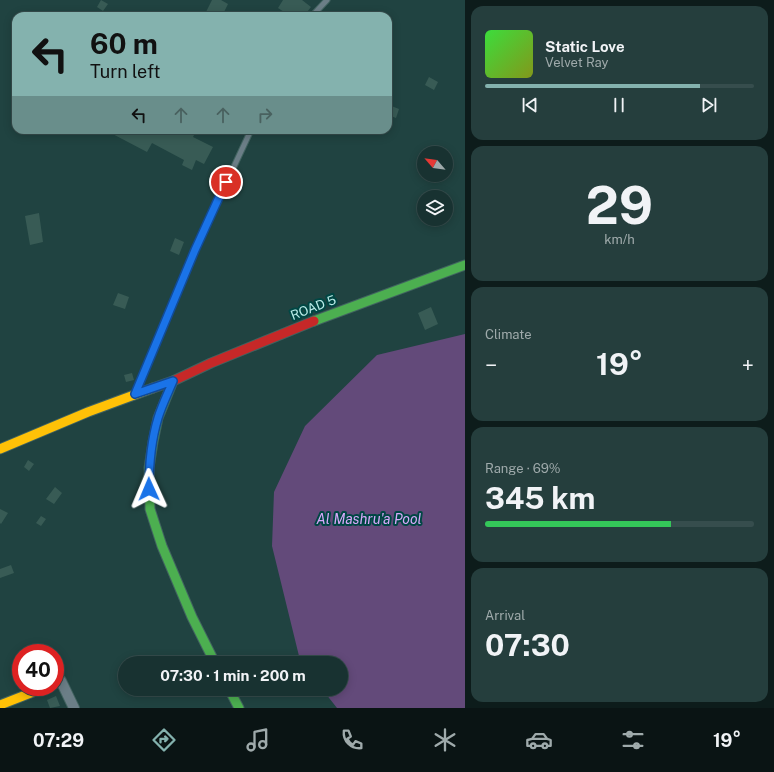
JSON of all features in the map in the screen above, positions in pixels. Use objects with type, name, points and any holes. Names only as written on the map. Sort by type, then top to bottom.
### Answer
[{"type":"main road","name":"ROAD 5","points":[[0,449],[135,394],[173,381],[211,363],[298,327],[465,265]]},
{"type":"main road","points":[[173,381],[158,418],[153,442],[149,468],[150,509],[162,546],[192,617],[212,656]]},
{"type":"main road","points":[[0,705],[23,696]]},
{"type":"main road","points":[[233,696],[239,708]]},
{"type":"street","points":[[64,687],[74,708]]},
{"type":"lane","points":[[316,12],[326,0]]},
{"type":"lane","points":[[135,394],[195,250],[248,134]]},
{"type":"water","name":"Al Mashru'a Pool","points":[[465,334],[465,708],[337,708],[328,696],[348,696],[348,656],[299,656],[272,546],[274,492],[305,426],[377,355]]},
{"type":"building","points":[[101,0],[108,4],[103,11],[97,7]]},
{"type":"building","points":[[212,0],[221,0],[228,4],[224,12],[206,12]]},
{"type":"building","points":[[283,0],[302,0],[311,7],[307,12],[284,12],[278,8]]},
{"type":"building","points":[[429,77],[438,82],[434,90],[425,85]]},
{"type":"building","points":[[392,106],[399,109],[396,118],[392,116]]},
{"type":"building","points":[[113,134],[194,134],[193,137],[213,147],[204,164],[196,160],[192,170],[182,165],[184,160],[152,143],[147,152]]},
{"type":"building","points":[[39,213],[43,242],[30,245],[25,216]]},
{"type":"building","points":[[175,238],[184,242],[179,255],[170,251]]},
{"type":"building","points":[[118,293],[129,297],[125,309],[113,305]]},
{"type":"building","points":[[431,307],[438,324],[425,330],[418,313]]},
{"type":"building","points":[[132,373],[134,380],[126,382],[124,375]]},
{"type":"building","points":[[28,460],[34,464],[29,471],[24,467]]},
{"type":"building","points":[[55,487],[62,493],[54,504],[46,499]]},
{"type":"building","points":[[0,509],[8,513],[1,524],[0,523]]},
{"type":"building","points":[[41,516],[46,519],[41,526],[36,523]]},
{"type":"building","points":[[11,565],[14,573],[0,578],[0,569]]},
{"type":"building","points":[[56,696],[60,706],[50,708],[47,700]]},
{"type":"traffic: fast","points":[[314,321],[465,265]]},
{"type":"traffic: fast","points":[[173,381],[158,418],[153,442],[149,468],[150,509],[162,546],[192,617],[212,656]]},
{"type":"traffic: fast","points":[[233,696],[239,708]]},
{"type":"traffic: slow","points":[[0,449],[88,412],[153,388]]},
{"type":"traffic: slow","points":[[0,705],[23,696]]},
{"type":"traffic: jam","points":[[153,388],[173,381],[211,363],[314,321]]},
{"type":"route","points":[[149,489],[149,468],[158,418],[173,381],[135,394],[195,250],[226,182]]}]
